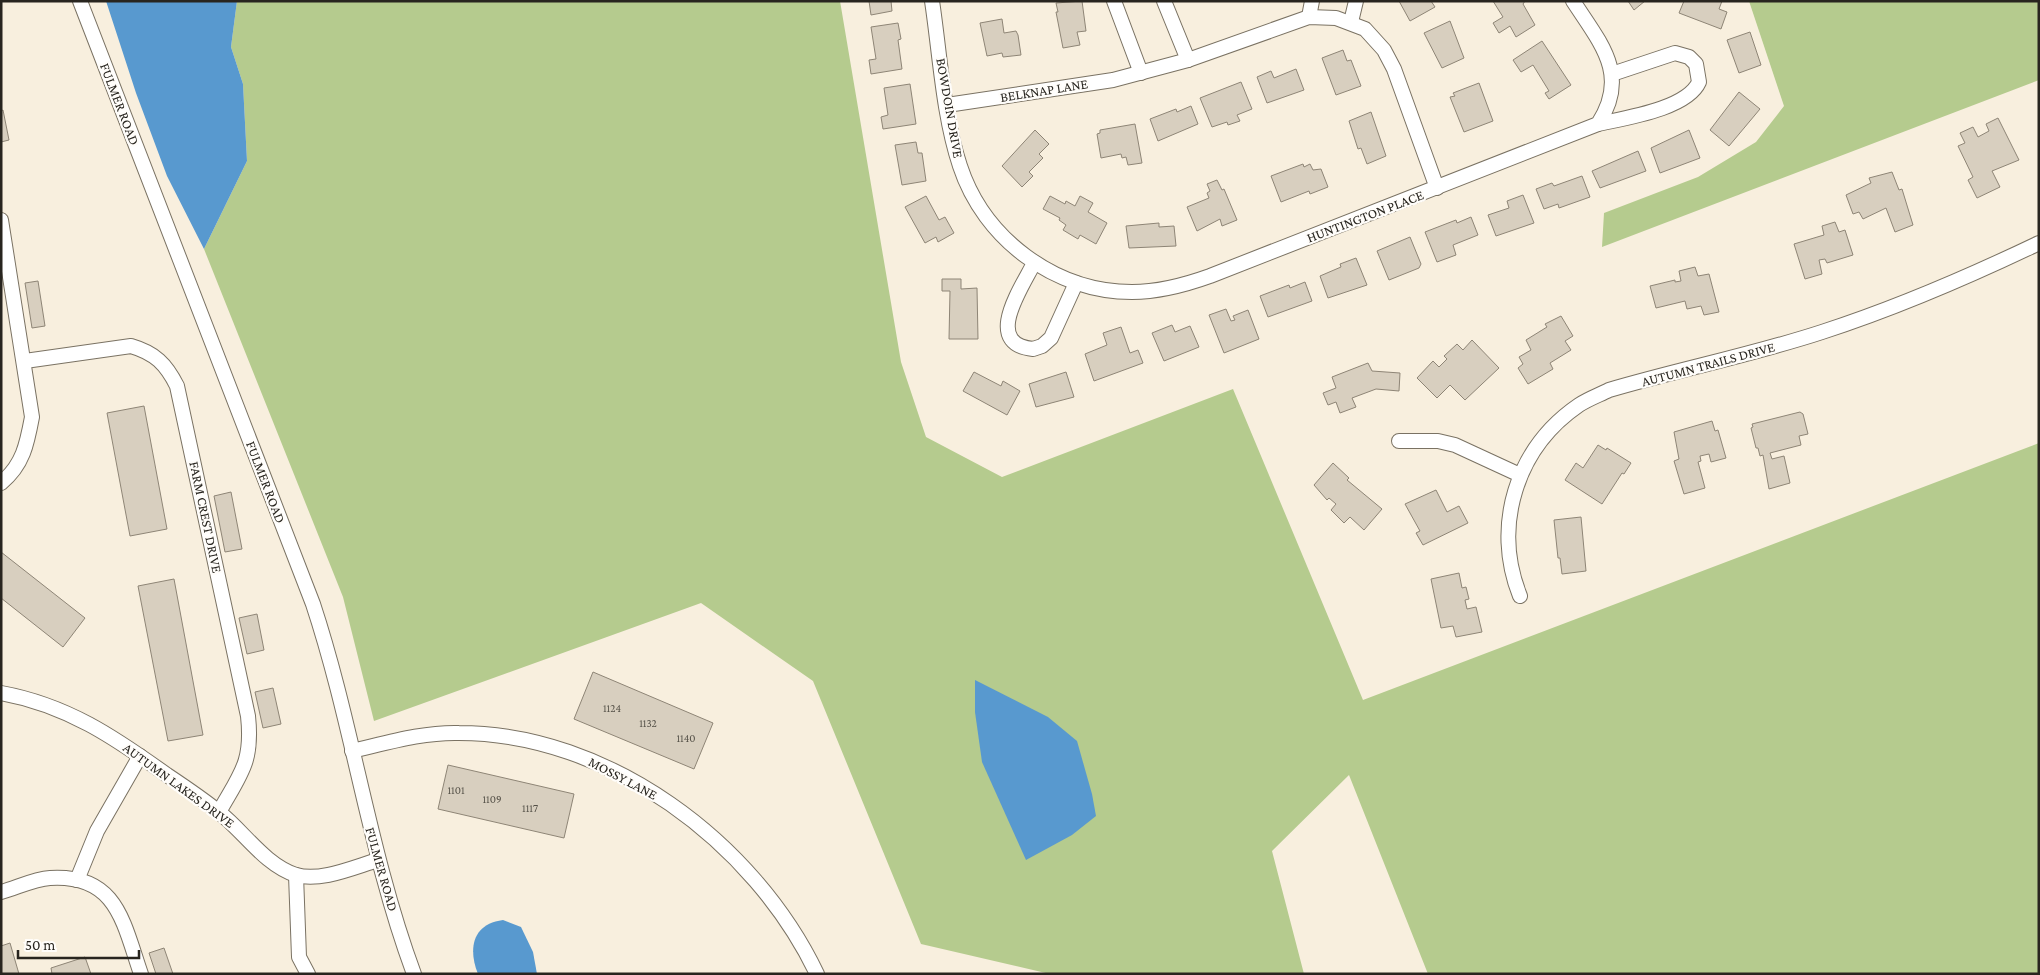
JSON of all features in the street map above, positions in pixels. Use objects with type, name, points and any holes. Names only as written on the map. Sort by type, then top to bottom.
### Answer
[{"type":"street","name":"FULMER ROAD","points":[[80,1],[313,604],[328,650],[378,860],[414,974]]},
{"type":"street","name":"BOWDOIN DRIVE","points":[[932,1],[955,146],[970,191],[992,225],[1023,254]]},
{"type":"street","points":[[1114,1],[1141,73]]},
{"type":"street","points":[[1164,1],[1188,60]]},
{"type":"street","points":[[1309,16],[1312,1]]},
{"type":"street","points":[[1351,22],[1356,1]]},
{"type":"street","points":[[1573,1],[1608,57],[1612,74],[1612,92],[1608,108],[1598,124]]},
{"type":"street","name":"BELKNAP LANE","points":[[947,105],[1113,80],[1188,60],[1309,16],[1336,18],[1365,28],[1388,56],[1437,188]]},
{"type":"street","name":"HUNTINGTON PLACE","points":[[1023,254],[1034,263],[1076,283],[1132,292],[1182,286],[1598,124],[1647,112],[1689,96],[1699,82],[1696,64],[1681,54],[1670,54],[1612,74]]},
{"type":"street","points":[[1,220],[32,418],[26,448],[14,473],[1,483]]},
{"type":"street","name":"AUTUMN TRAILS DRIVE","points":[[1520,596],[1513,578],[1508,553],[1512,499],[1520,475],[1542,438],[1562,418],[1580,404],[1609,390],[1821,333],[1896,306],[1972,275],[2039,243]]},
{"type":"street","points":[[1034,263],[1007,319],[1010,337],[1016,344],[1033,349],[1047,342],[1076,283]]},
{"type":"street","name":"FARM CREST DRIVE","points":[[24,361],[131,346],[146,350],[159,359],[169,370],[177,386],[248,716],[250,738],[248,758],[219,812]]},
{"type":"street","points":[[1399,440],[1438,440],[1455,445],[1520,475]]},
{"type":"street","name":"AUTUMN LAKES DRIVE","points":[[1,693],[59,708],[87,721],[219,812],[271,861],[296,875],[318,876],[378,860]]},
{"type":"street","name":"MOSSY LANE","points":[[352,751],[414,736],[459,732],[506,737],[556,746],[601,764],[655,793],[702,829],[743,867],[778,908],[817,974]]},
{"type":"street","points":[[77,880],[97,831],[140,756]]},
{"type":"street","points":[[296,875],[299,957],[308,974]]},
{"type":"street","points":[[1,892],[48,878],[77,880],[100,889],[111,898],[123,923],[141,974]]},
{"type":"green space","points":[[237,1],[840,1],[901,362],[926,437],[1002,477],[1233,389],[1363,700],[2039,443],[2039,974],[1428,974],[1349,775],[1272,851],[1304,974],[1050,974],[921,944],[813,681],[701,603],[374,721],[343,597],[204,249],[247,161],[243,84],[231,47]]},
{"type":"green space","points":[[1749,1],[2039,1],[2039,80],[1602,247],[1604,213],[1698,177],[1756,142],[1784,106]]},
{"type":"water","points":[[106,1],[237,1],[231,47],[243,84],[247,161],[204,249],[167,176],[136,93]]},
{"type":"water","points":[[975,680],[1048,717],[1077,741],[1092,794],[1096,816],[1072,835],[1026,860],[982,762],[975,712]]},
{"type":"water","points":[[503,920],[521,927],[533,952],[537,974],[478,974],[473,956],[475,939],[485,927],[493,922]]},
{"type":"building","points":[[869,1],[891,1],[892,11],[871,15]]},
{"type":"building","points":[[1082,1],[1086,31],[1077,32],[1080,45],[1063,48],[1056,3]]},
{"type":"building","points":[[1399,1],[1431,1],[1435,7],[1410,21]]},
{"type":"building","points":[[1493,1],[1525,1],[1523,4],[1535,25],[1516,37],[1510,26],[1499,33],[1493,23],[1503,17]]},
{"type":"building","points":[[1628,1],[1645,1],[1634,10]]},
{"type":"building","points":[[1684,1],[1722,1],[1719,9],[1727,12],[1721,29],[1679,13]]},
{"type":"building","points":[[1002,19],[1004,33],[1016,31],[1021,55],[1003,57],[1002,53],[987,56],[980,23]]},
{"type":"building","points":[[1450,21],[1464,58],[1442,68],[1424,33]]},
{"type":"building","points":[[898,23],[901,39],[898,40],[902,69],[871,74],[869,60],[876,59],[871,27]]},
{"type":"building","points":[[1750,32],[1761,65],[1739,73],[1727,40]]},
{"type":"building","points":[[1542,41],[1571,85],[1549,99],[1545,93],[1549,91],[1533,65],[1521,72],[1513,60]]},
{"type":"building","points":[[1343,50],[1347,61],[1351,60],[1361,86],[1336,95],[1322,58]]},
{"type":"building","points":[[1296,69],[1304,90],[1267,103],[1257,77],[1271,71],[1274,78]]},
{"type":"building","points":[[1241,82],[1252,109],[1237,115],[1240,121],[1228,125],[1227,122],[1212,127],[1200,98]]},
{"type":"building","points":[[1479,83],[1493,121],[1464,132],[1450,97],[1455,96],[1453,93]]},
{"type":"building","points":[[910,84],[916,124],[883,129],[881,117],[888,115],[884,88]]},
{"type":"building","points":[[1739,92],[1760,109],[1729,146],[1710,130]]},
{"type":"building","points":[[1191,106],[1198,124],[1158,141],[1150,119],[1176,109],[1177,112]]},
{"type":"building","points":[[3,110],[9,140],[1,142],[1,111]]},
{"type":"building","points":[[1371,112],[1386,156],[1367,164],[1361,148],[1358,149],[1349,121]]},
{"type":"building","points":[[1998,118],[2019,160],[1992,171],[2000,187],[1977,198],[1968,180],[1973,177],[1958,146],[1965,143],[1960,133],[1973,127],[1978,137],[1989,131],[1986,124]]},
{"type":"building","points":[[1135,124],[1142,163],[1128,165],[1126,157],[1122,158],[1121,154],[1101,158],[1097,134],[1100,133],[1100,130]]},
{"type":"building","points":[[1035,130],[1049,144],[1039,154],[1043,158],[1029,172],[1033,176],[1022,187],[1002,166]]},
{"type":"building","points":[[1689,130],[1700,158],[1660,173],[1651,148]]},
{"type":"building","points":[[916,142],[918,153],[922,153],[926,181],[902,185],[895,145]]},
{"type":"building","points":[[1638,151],[1646,171],[1600,188],[1592,171]]},
{"type":"building","points":[[1303,164],[1304,167],[1310,164],[1313,170],[1321,169],[1328,187],[1310,194],[1309,191],[1281,202],[1271,176]]},
{"type":"building","points":[[1892,172],[1899,190],[1902,189],[1913,225],[1895,232],[1886,208],[1863,219],[1859,212],[1853,214],[1846,195],[1871,183],[1869,178]]},
{"type":"building","points":[[1582,176],[1590,197],[1559,208],[1558,204],[1544,209],[1536,189],[1552,183],[1554,186]]},
{"type":"building","points":[[1217,180],[1222,190],[1224,189],[1237,220],[1222,226],[1220,219],[1197,231],[1187,207],[1209,198],[1207,193],[1210,191],[1207,184]]},
{"type":"building","points":[[1523,195],[1534,223],[1496,236],[1488,215],[1509,208],[1507,201]]},
{"type":"building","points":[[926,196],[939,220],[945,217],[954,233],[938,242],[936,237],[925,243],[905,207]]},
{"type":"building","points":[[1050,196],[1065,204],[1066,201],[1075,206],[1080,196],[1093,203],[1088,212],[1107,223],[1096,244],[1080,235],[1078,239],[1063,230],[1066,225],[1059,220],[1060,218],[1043,209]]},
{"type":"building","points":[[1471,217],[1478,235],[1453,245],[1456,255],[1437,262],[1425,232],[1456,220],[1457,223]]},
{"type":"building","points":[[1835,222],[1839,232],[1845,230],[1853,255],[1827,263],[1825,259],[1819,260],[1822,274],[1805,279],[1794,244],[1824,235],[1822,226]]},
{"type":"building","points":[[1159,223],[1159,227],[1174,226],[1176,246],[1129,248],[1126,226]]},
{"type":"building","points":[[1410,237],[1421,264],[1419,268],[1389,280],[1377,251]]},
{"type":"building","points":[[1356,258],[1367,285],[1328,298],[1320,276],[1341,267],[1340,264]]},
{"type":"building","points":[[1695,267],[1698,276],[1709,274],[1719,312],[1704,315],[1701,306],[1687,309],[1685,301],[1656,308],[1650,286],[1675,280],[1675,282],[1681,281],[1679,271]]},
{"type":"building","points":[[942,279],[961,279],[961,289],[977,288],[978,339],[949,339],[950,291],[942,291]]},
{"type":"building","points":[[38,281],[45,326],[32,328],[25,283]]},
{"type":"building","points":[[1305,282],[1312,301],[1268,317],[1260,296],[1289,285],[1290,288]]},
{"type":"building","points":[[1226,309],[1231,321],[1235,320],[1233,316],[1248,310],[1259,339],[1224,353],[1209,315]]},
{"type":"building","points":[[1561,316],[1573,336],[1565,341],[1571,350],[1550,363],[1553,369],[1528,384],[1518,368],[1523,364],[1519,357],[1531,350],[1526,340],[1547,327],[1545,324]]},
{"type":"building","points":[[1172,325],[1175,332],[1190,326],[1199,347],[1164,361],[1152,333]]},
{"type":"building","points":[[1121,327],[1130,353],[1138,350],[1143,363],[1094,381],[1085,354],[1107,345],[1103,333]]},
{"type":"building","points":[[1472,340],[1499,368],[1465,400],[1450,385],[1437,398],[1417,378],[1433,361],[1439,367],[1447,359],[1444,356],[1457,344],[1463,350]]},
{"type":"building","points":[[1368,363],[1372,371],[1400,373],[1399,391],[1376,389],[1352,398],[1356,407],[1340,413],[1336,402],[1328,405],[1323,393],[1336,388],[1332,377]]},
{"type":"building","points":[[974,372],[1001,386],[1003,381],[1020,391],[1007,415],[963,391]]},
{"type":"building","points":[[1066,372],[1074,397],[1036,407],[1029,384]]},
{"type":"building","points":[[144,406],[167,529],[130,536],[107,413]]},
{"type":"building","points":[[1800,412],[1803,414],[1808,434],[1799,436],[1801,445],[1770,453],[1772,459],[1784,456],[1790,483],[1769,489],[1763,455],[1760,456],[1758,448],[1756,448],[1751,428],[1753,427],[1752,424]]},
{"type":"building","points":[[1712,421],[1715,431],[1718,430],[1726,458],[1711,462],[1709,454],[1700,456],[1701,461],[1698,462],[1705,488],[1684,494],[1674,461],[1679,459],[1674,432]]},
{"type":"building","points":[[1598,445],[1606,450],[1607,448],[1631,463],[1624,474],[1622,473],[1602,504],[1565,480],[1576,463],[1583,468]]},
{"type":"building","points":[[1333,463],[1349,478],[1347,480],[1382,509],[1364,530],[1350,517],[1344,523],[1331,510],[1336,504],[1329,498],[1327,500],[1314,485]]},
{"type":"building","points":[[1436,490],[1447,512],[1459,506],[1468,523],[1423,545],[1416,533],[1420,531],[1405,504]]},
{"type":"building","points":[[231,492],[242,549],[225,552],[214,496]]},
{"type":"building","points":[[1581,517],[1586,571],[1562,574],[1560,558],[1558,558],[1554,520]]},
{"type":"building","points":[[1,552],[85,618],[63,647],[1,598]]},
{"type":"building","points":[[1459,573],[1462,588],[1466,587],[1469,599],[1465,600],[1467,609],[1476,607],[1482,632],[1456,637],[1453,626],[1441,628],[1431,579]]},
{"type":"building","points":[[174,579],[203,735],[168,741],[138,586]]},
{"type":"building","points":[[257,614],[264,650],[247,654],[239,618]]},
{"type":"building","points":[[593,672],[713,723],[694,769],[574,719]]},
{"type":"building","points":[[273,688],[281,724],[263,728],[255,692]]},
{"type":"building","points":[[448,765],[574,794],[564,838],[438,809]]},
{"type":"building","points":[[10,943],[19,974],[1,974],[1,946]]},
{"type":"building","points":[[164,948],[173,974],[156,974],[149,953]]},
{"type":"building","points":[[85,957],[91,974],[52,974],[51,968]]}]
